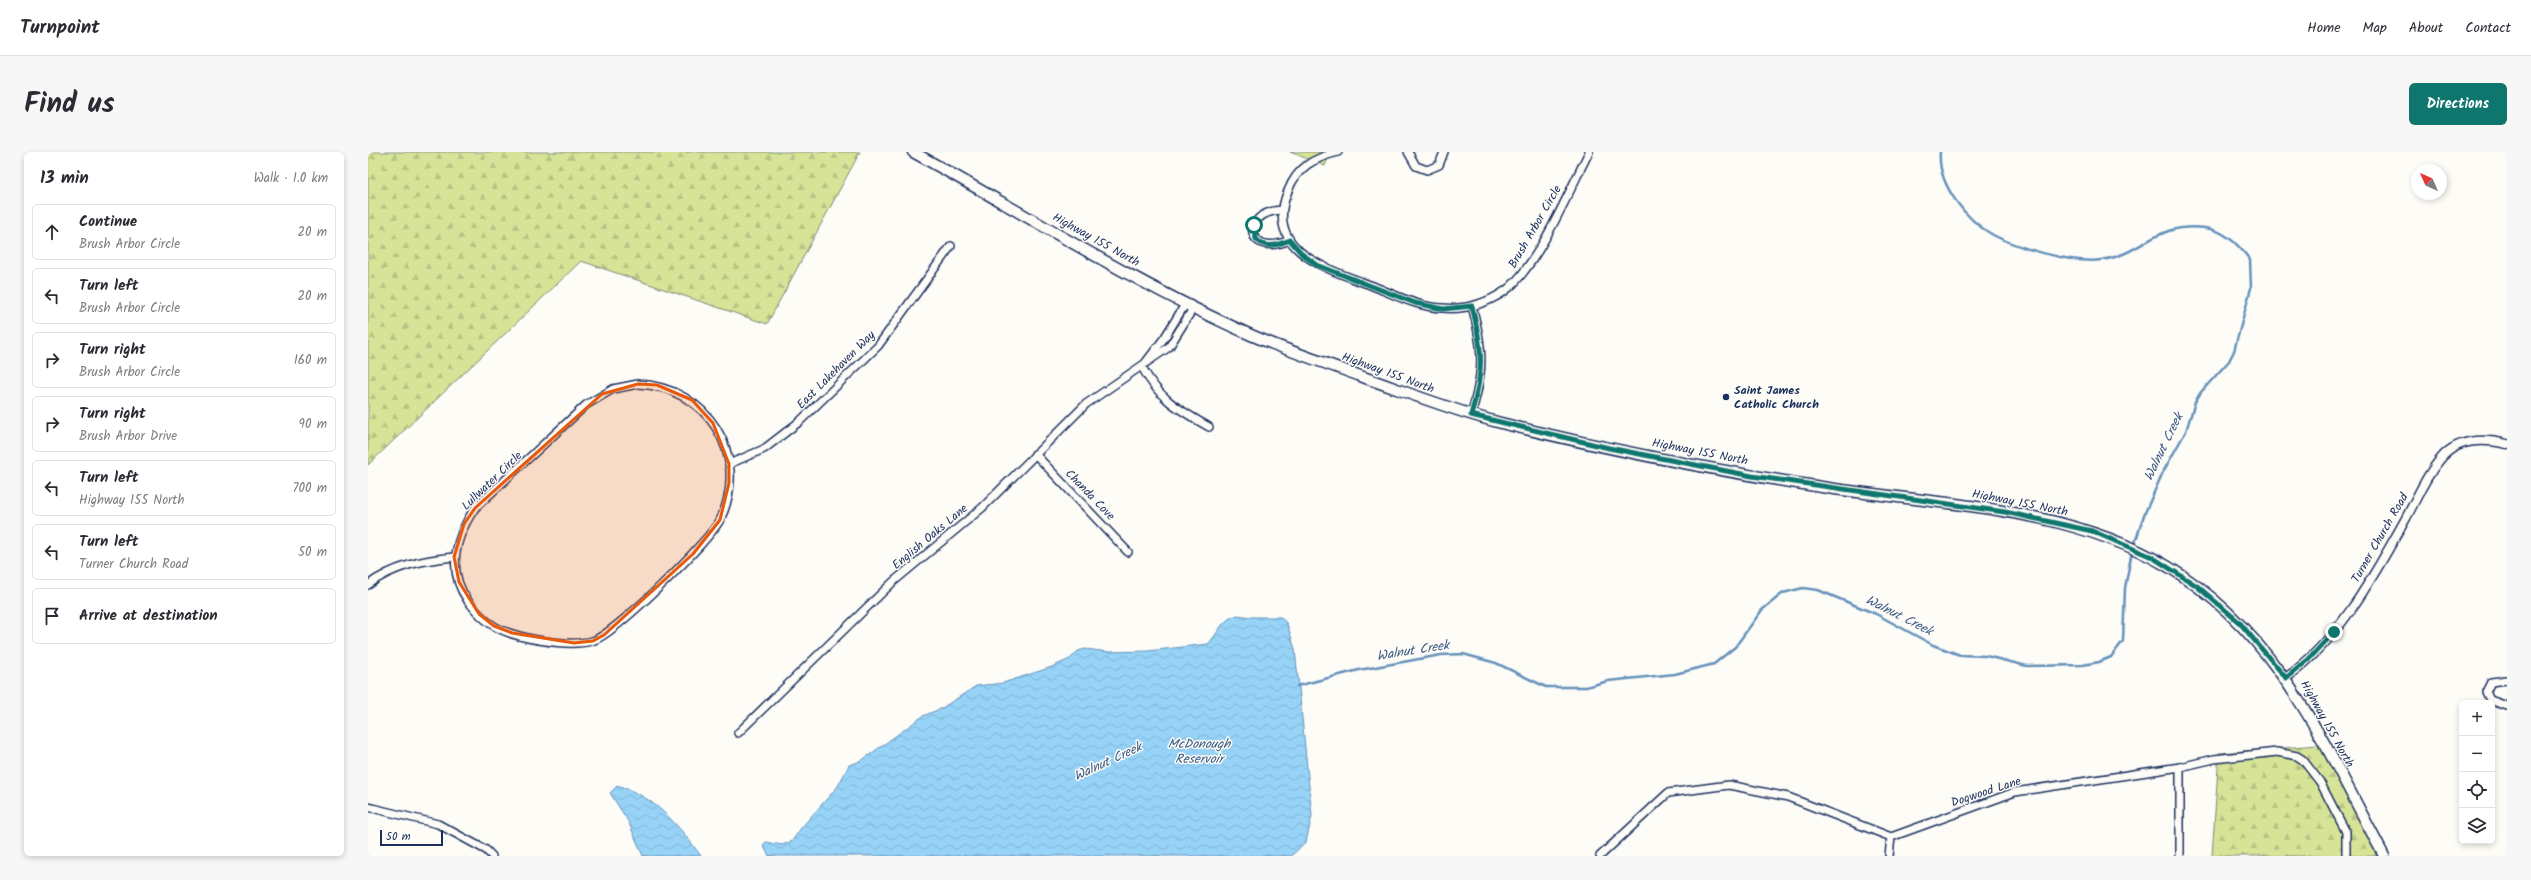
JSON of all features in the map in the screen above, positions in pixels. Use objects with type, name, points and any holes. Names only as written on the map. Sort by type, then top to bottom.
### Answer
[{"type":"main road","name":"Highway 155 North","points":[[913,152],[1190,305],[1290,351],[1471,415],[1609,448],[1752,476],[2005,512],[2092,531],[2152,557],[2187,579],[2225,608],[2254,638],[2286,678],[2384,856]]},
{"type":"street","name":"Brush Arbor Circle","points":[[1338,152],[1315,159],[1300,171],[1290,186],[1282,210],[1285,231],[1290,240],[1302,254],[1317,265],[1415,303],[1443,309],[1472,306],[1486,302],[1505,291],[1526,270],[1589,152]]},
{"type":"street","points":[[1408,152],[1416,166],[1427,170],[1439,165],[1444,152]]},
{"type":"street","points":[[1282,210],[1271,211],[1261,215],[1254,225],[1254,234],[1259,242],[1268,246],[1290,240]]},
{"type":"street","name":"East Lakehaven Way","points":[[729,464],[764,449],[799,422],[878,346],[951,246]]},
{"type":"street","name":"English Oaks Lane","points":[[738,733],[893,582],[970,519],[1093,398],[1142,367],[1190,305]]},
{"type":"street","points":[[1471,415],[1480,385],[1482,363],[1480,340],[1472,306]]},
{"type":"street","points":[[1142,367],[1155,388],[1165,399],[1209,426]]},
{"type":"street","name":"Lullwater Circle","points":[[638,384],[657,385],[675,391],[692,400],[706,412],[713,423],[729,464],[729,483],[725,508],[710,535],[642,602],[604,635],[593,641],[574,643],[542,640],[512,634],[494,626],[479,614],[467,600],[459,582],[454,557],[464,524],[476,508],[586,405],[613,389],[638,384]]},
{"type":"street","name":"Turner Church Road","points":[[2286,678],[2321,647],[2349,613],[2367,587],[2431,473],[2445,455],[2456,447],[2470,441],[2495,441],[2507,444]]},
{"type":"street","name":"Chanda Cove","points":[[1035,454],[1128,552]]},
{"type":"street","points":[[368,585],[396,569],[421,562],[454,557]]},
{"type":"street","points":[[2507,680],[2491,682],[2486,692],[2490,700],[2507,705]]},
{"type":"street","name":"Dogwood Lane","points":[[1891,837],[2015,792],[2180,767],[2214,759],[2277,752],[2297,756],[2308,765],[2340,818],[2346,832],[2346,856]]},
{"type":"street","points":[[2180,767],[2182,837],[2180,856]]},
{"type":"street","points":[[1600,856],[1668,793],[1729,785],[1788,797],[1891,837],[1889,856]]},
{"type":"street","points":[[368,807],[438,824],[486,850],[492,856]]},
{"type":"highlighted area","points":[[638,384],[657,385],[692,400],[713,423],[729,464],[729,483],[720,520],[693,554],[604,635],[593,641],[574,643],[512,633],[494,626],[479,614],[459,582],[454,557],[464,524],[475,508],[602,394]]},
{"type":"green space","points":[[368,152],[860,152],[767,324],[581,261],[368,465]]},
{"type":"green space","points":[[1290,152],[1330,152],[1325,166]]},
{"type":"green space","points":[[2318,745],[2342,778],[2378,856],[2212,856],[2219,753]]},
{"type":"water","name":"McDonough Reservoir","points":[[1238,615],[1251,617],[1281,617],[1287,624],[1295,649],[1312,816],[1306,842],[1291,856],[769,856],[763,845],[766,842],[782,845],[792,841],[801,828],[838,786],[849,765],[861,761],[923,716],[942,708],[976,686],[1003,683],[1049,668],[1070,659],[1078,651],[1085,649],[1109,652],[1148,651],[1208,644],[1224,623],[1232,617]]},
{"type":"water","points":[[617,786],[642,796],[665,813],[675,823],[701,856],[643,856],[628,821],[610,793]]},
{"type":"waterway","name":"Walnut Creek","points":[[1940,152],[1940,164],[1943,176],[1955,200],[1964,211],[1993,235],[2031,250],[2076,260],[2101,260],[2116,257],[2128,252],[2161,234],[2187,227],[2212,229],[2225,235],[2241,249],[2250,260],[2251,288],[2234,351],[2229,361],[2201,392],[2195,402],[2186,431],[2163,472],[2144,515],[2134,546]]},
{"type":"waterway","name":"Walnut Creek","points":[[1297,686],[1359,670],[1441,655],[1463,654],[1496,663],[1546,687],[1586,687],[1608,681],[1675,674],[1714,664],[1735,647],[1762,610],[1783,593],[1803,588],[1818,590],[1876,614],[1933,645],[1960,655],[1986,656],[2027,666],[2083,665],[2099,662],[2111,657],[2123,641],[2125,588],[2132,551]]},
{"type":"place","name":"Saint James Catholic Church","points":[[1726,397]]},
{"type":"route","points":[[1254,225],[1253,230],[1256,239],[1263,245],[1275,246],[1290,240],[1302,254],[1317,265],[1415,303],[1443,309],[1472,306],[1482,352],[1482,373],[1471,415],[1609,448],[1752,476],[1899,498],[1970,506],[2092,531],[2152,557],[2209,595],[2225,608],[2254,638],[2286,678],[2298,670],[2334,632]]}]
